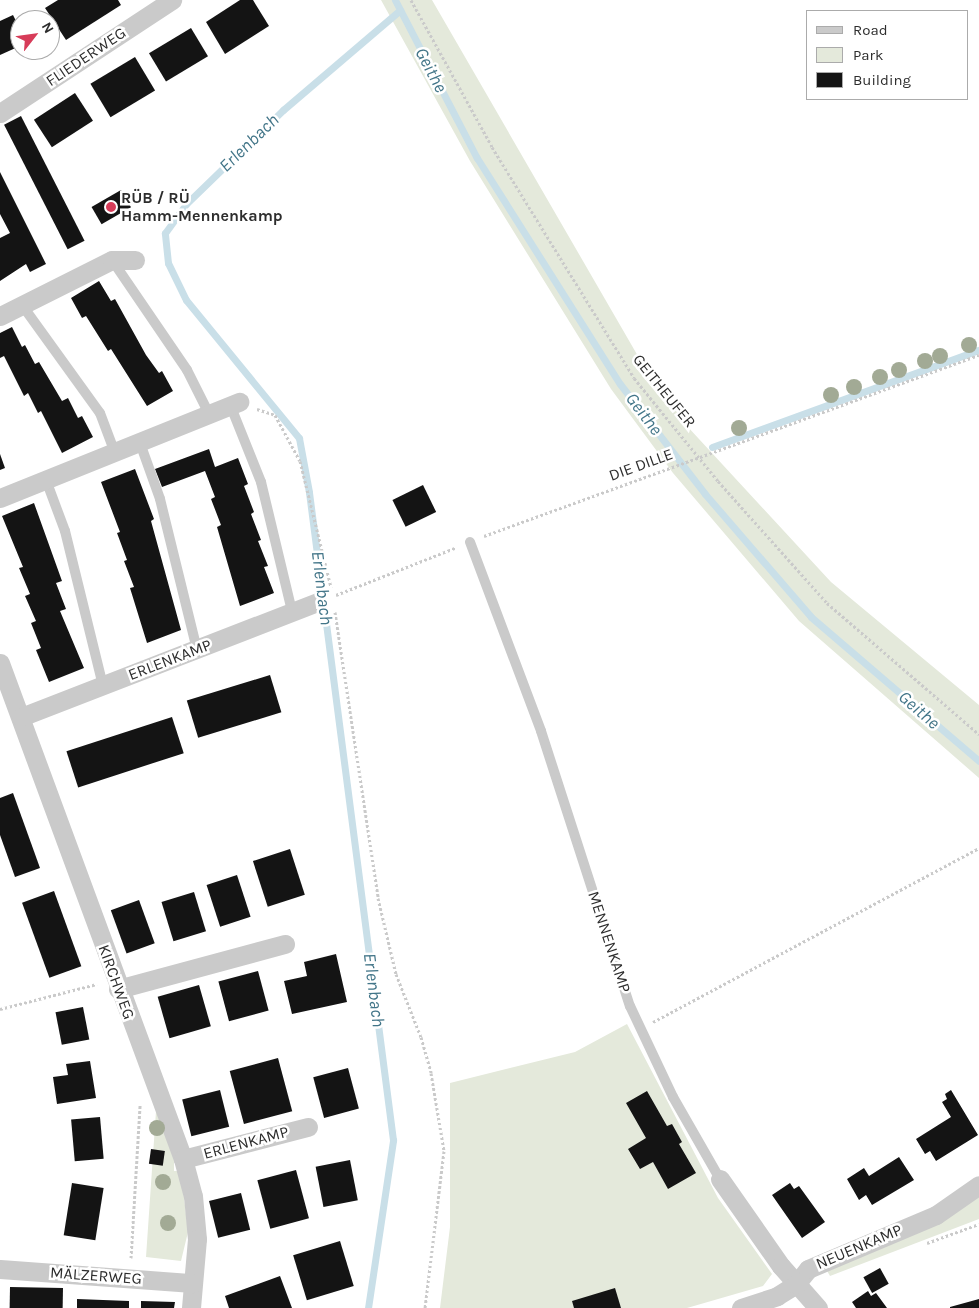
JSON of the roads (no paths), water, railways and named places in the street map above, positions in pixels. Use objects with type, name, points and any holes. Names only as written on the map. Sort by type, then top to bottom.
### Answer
[{"type":"street","name":"FLIEDERWEG","points":[[0,113],[172,0]]},
{"type":"street","points":[[0,316],[112,260],[134,260]]},
{"type":"street","points":[[0,498],[235,405]]},
{"type":"street","name":"ERLENKAMP","points":[[21,717],[197,650],[292,611],[328,601]]},
{"type":"street","name":"KIRCHWEG","points":[[0,663],[116,984],[183,1159],[193,1196],[196,1230],[191,1308]]},
{"type":"street","points":[[116,984],[285,944]]},
{"type":"street","name":"ERLENKAMP","points":[[183,1159],[308,1126]]},
{"type":"street","name":"MENNENKAMP","points":[[720,1179],[796,1284],[818,1308]]},
{"type":"street","name":"NEUENKAMP","points":[[741,1308],[777,1296],[796,1284],[808,1269],[936,1215],[979,1185]]},
{"type":"street","name":"MÄLZERWEG","points":[[0,1270],[192,1283]]},
{"type":"lane","points":[[112,260],[187,370],[210,416]]},
{"type":"lane","points":[[22,305],[100,414],[115,453]]},
{"type":"lane","points":[[235,405],[261,482],[292,611]]},
{"type":"lane","points":[[140,443],[160,499],[197,650]]},
{"type":"lane","points":[[46,480],[65,530],[102,686]]},
{"type":"lane","name":"MENNENKAMP","points":[[470,542],[541,731],[639,1029],[720,1179]]},
{"type":"waterway","name":"Geithe","points":[[395,0],[477,158],[620,384],[705,494],[811,617],[979,761]]},
{"type":"waterway","name":"Erlenbach","points":[[368,1308],[393,1140],[309,492],[299,438],[186,300],[168,263],[165,233],[187,203],[283,110],[400,10]]},
{"type":"waterway","points":[[712,447],[979,350]]},
{"type":"place","name":"RÜB / RÜ Hamm-Mennenkamp","points":[[111,207]]}]
